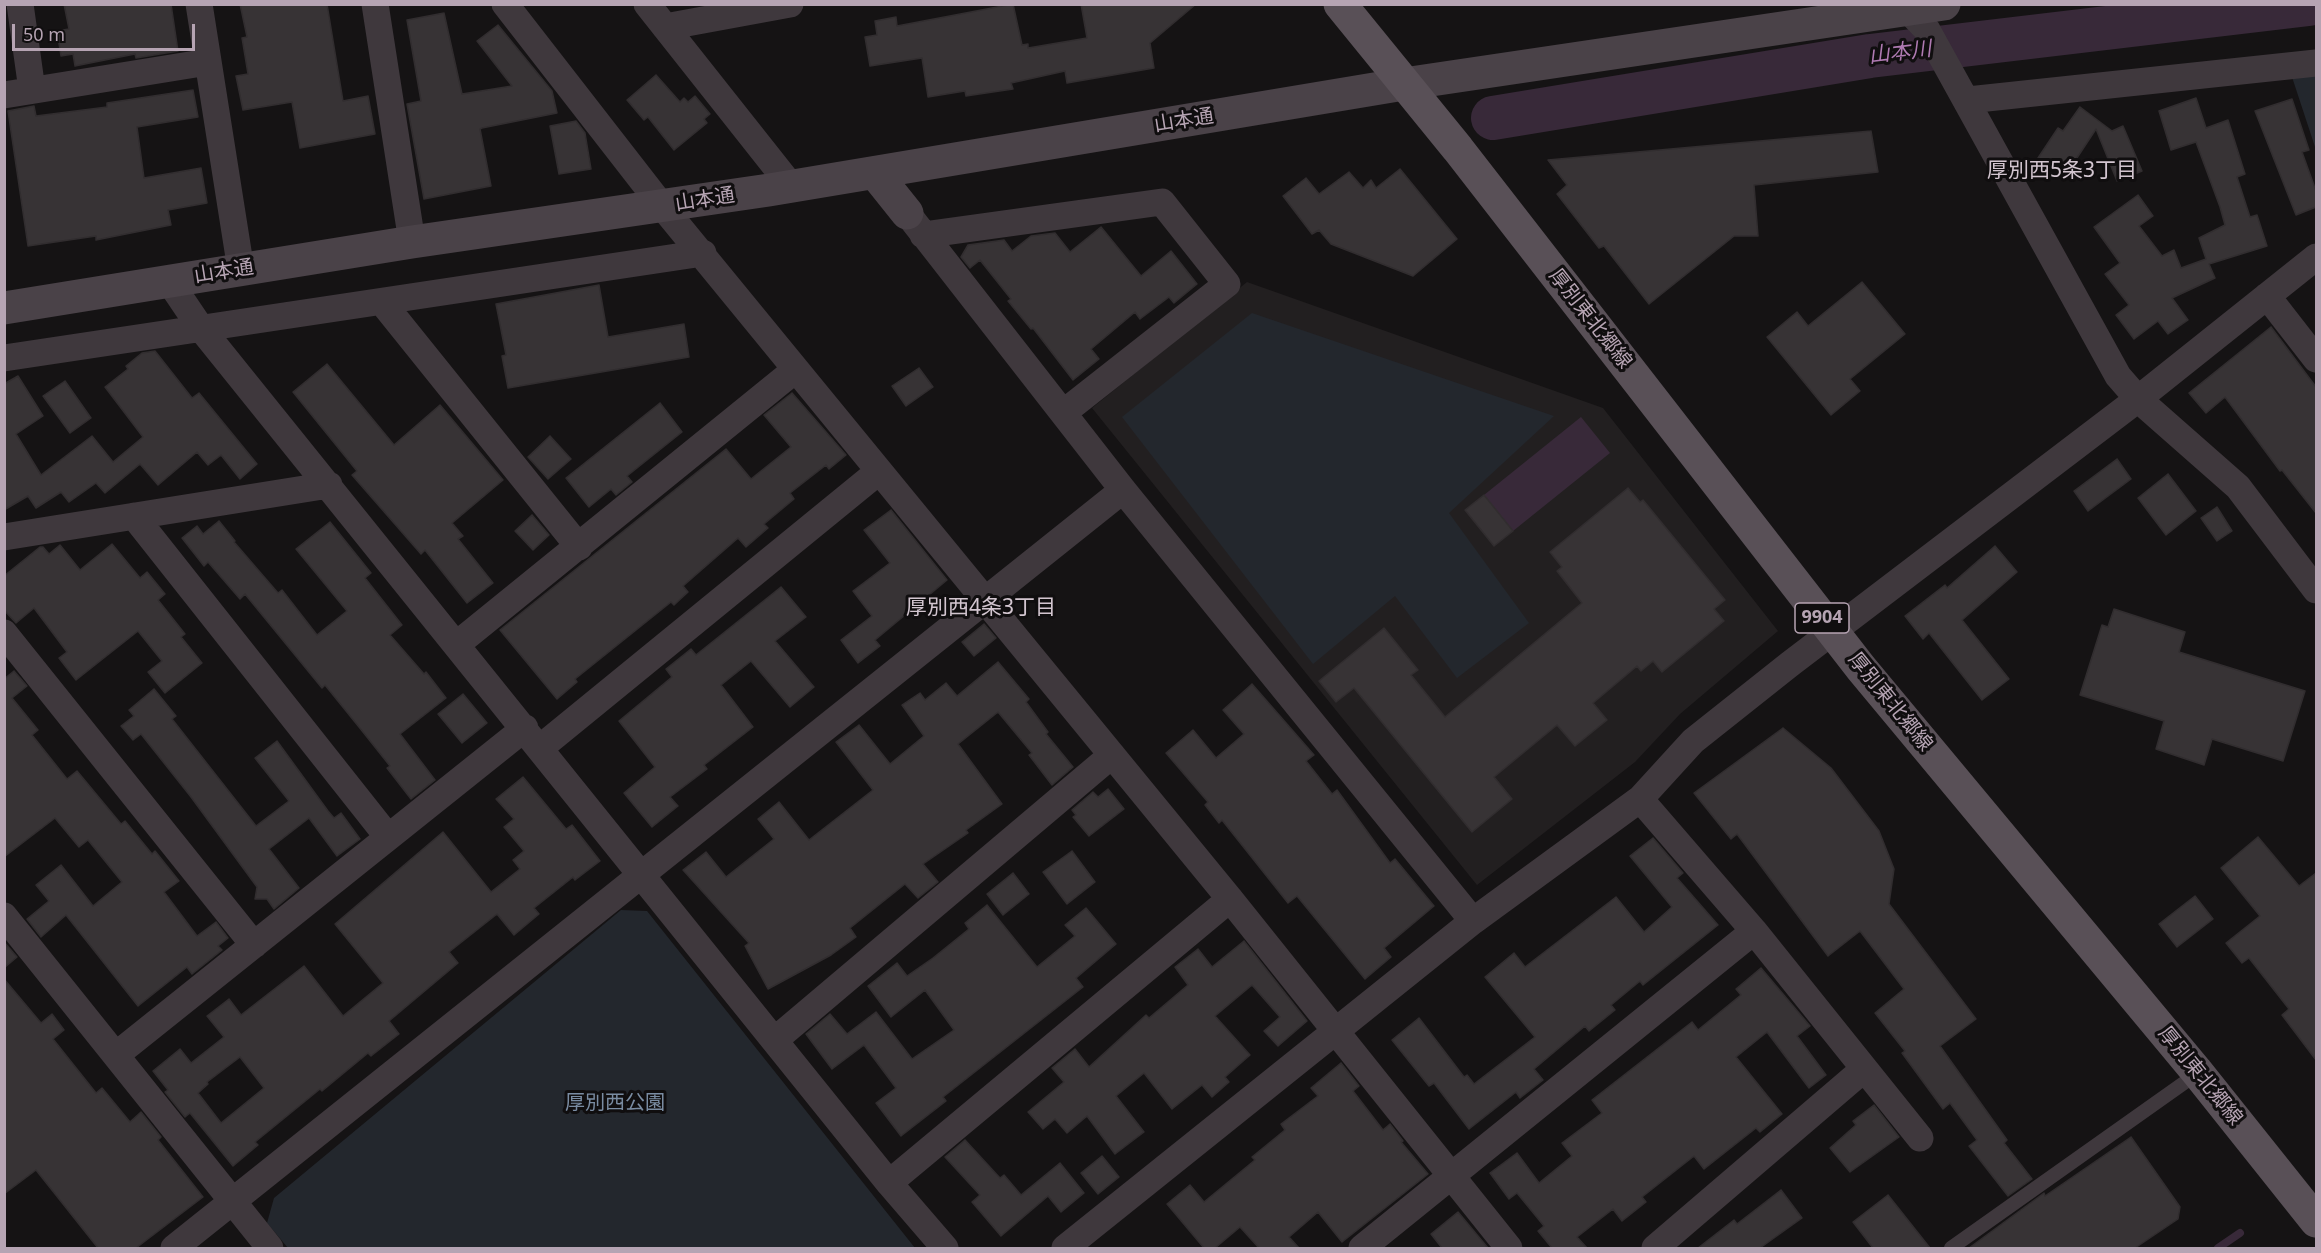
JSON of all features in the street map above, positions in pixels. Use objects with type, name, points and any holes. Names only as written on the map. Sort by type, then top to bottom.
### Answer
[{"type":"main road","name":"厚別東北郷線","points":[[1340,4],[1458,149],[1833,632],[2315,1216]]},
{"type":"street","points":[[20,4],[32,90]]},
{"type":"street","points":[[199,4],[241,270]]},
{"type":"street","points":[[375,4],[411,242]]},
{"type":"street","points":[[505,4],[668,214],[1230,899],[1453,1175],[1509,1248]]},
{"type":"street","points":[[647,4],[791,186]]},
{"type":"street","points":[[665,27],[790,4]]},
{"type":"street","points":[[1926,15],[1953,74],[2118,376],[2138,399],[2238,487],[2316,590]]},
{"type":"street","name":"山本通","points":[[4,308],[187,308],[241,270],[411,242],[668,214],[791,186],[899,203],[1404,84],[1926,15]]},
{"type":"street","points":[[4,94],[208,62]]},
{"type":"street","points":[[1968,100],[2316,63]]},
{"type":"street","points":[[899,203],[1162,202],[1227,284],[1063,413]]},
{"type":"street","points":[[899,203],[1123,490],[1473,921]]},
{"type":"street","points":[[4,358],[187,308],[382,302],[698,248]]},
{"type":"street","points":[[1065,1248],[1473,921],[1640,799],[1694,741],[2138,399],[2316,257]]},
{"type":"street","points":[[2267,296],[2316,359]]},
{"type":"street","points":[[382,302],[579,547]]},
{"type":"street","points":[[187,308],[456,645],[776,1039],[889,1183],[945,1248]]},
{"type":"street","points":[[456,645],[795,370]]},
{"type":"street","points":[[116,1055],[388,837],[532,738],[878,472]]},
{"type":"street","points":[[4,537],[329,485]]},
{"type":"street","points":[[174,1248],[643,876],[984,599],[1123,490]]},
{"type":"street","points":[[134,516],[388,837]]},
{"type":"street","points":[[4,633],[254,945]]},
{"type":"street","points":[[776,1039],[1112,755]]},
{"type":"street","points":[[1640,799],[1754,931],[1920,1138]]},
{"type":"street","points":[[889,1183],[1230,899]]},
{"type":"street","points":[[4,916],[270,1248]]},
{"type":"street","points":[[1362,1248],[1754,931]]},
{"type":"street","points":[[1655,1248],[1864,1069]]},
{"type":"lane","points":[[1950,1248],[2198,1074]]},
{"type":"shaded area","points":[[1247,282],[1603,408],[1778,631],[1680,714],[1635,762],[1477,885],[1092,408]]},
{"type":"shaded area","points":[[1581,417],[1610,453],[1513,531],[1484,495]]},
{"type":"green space","points":[[2316,73],[2316,150],[2292,77]]},
{"type":"green space","points":[[1252,313],[1554,416],[1449,513],[1529,623],[1457,678],[1395,596],[1313,664],[1122,417]]},
{"type":"green space","name":"厚別西公園","points":[[621,910],[647,911],[915,1248],[288,1248],[267,1223],[274,1198]]},
{"type":"building","points":[[64,4],[171,4],[178,51],[136,58],[135,54],[75,66],[73,54],[61,56],[57,31],[69,29]]},
{"type":"building","points":[[240,4],[327,4],[343,101],[368,96],[375,134],[300,148],[292,102],[243,110],[236,76],[248,74],[242,38],[247,37]]},
{"type":"building","points":[[1013,4],[1022,45],[1028,44],[1028,48],[1087,38],[1081,4],[1196,4],[1150,43],[1154,68],[1067,83],[1065,71],[1011,83],[1013,89],[966,96],[965,91],[928,97],[922,58],[870,66],[865,37],[877,35],[875,21],[896,17],[897,26]]},
{"type":"building","points":[[444,13],[462,94],[512,86],[477,41],[498,25],[552,91],[557,113],[480,129],[491,186],[424,199],[407,104],[421,101],[407,20]]},
{"type":"building","points":[[656,75],[680,102],[684,98],[688,102],[695,96],[710,114],[704,119],[707,123],[674,150],[648,117],[644,120],[627,100]]},
{"type":"building","points":[[193,90],[198,117],[137,127],[144,178],[201,168],[207,203],[168,210],[171,225],[96,240],[96,236],[28,246],[8,111],[34,106],[36,116],[107,107],[107,103]]},
{"type":"building","points":[[2196,98],[2206,128],[2228,120],[2245,174],[2237,177],[2250,217],[2257,215],[2267,246],[2209,264],[2215,278],[2172,298],[2188,320],[2168,334],[2158,321],[2134,339],[2116,315],[2129,305],[2105,274],[2120,263],[2094,227],[2138,195],[2153,216],[2139,226],[2162,256],[2174,250],[2181,268],[2206,259],[2199,238],[2225,225],[2220,207],[2196,142],[2171,150],[2159,111]]},
{"type":"building","points":[[2292,99],[2309,150],[2302,152],[2316,191],[2316,207],[2296,215],[2255,111]]},
{"type":"building","points":[[2080,107],[2112,131],[2123,126],[2142,171],[2117,181],[2096,129],[2065,176],[2038,158],[2058,128],[2063,131]]},
{"type":"building","points":[[576,121],[585,133],[591,169],[559,174],[550,126]]},
{"type":"building","points":[[1871,131],[1878,172],[1754,185],[1758,236],[1734,236],[1649,304],[1604,246],[1599,248],[1557,194],[1567,185],[1548,160]]},
{"type":"building","points":[[1400,169],[1457,239],[1413,276],[1331,244],[1319,230],[1312,234],[1283,196],[1306,178],[1319,194],[1349,172],[1363,188],[1371,180],[1376,188]]},
{"type":"building","points":[[1101,227],[1141,276],[1171,251],[1197,284],[1174,303],[1169,297],[1140,319],[1135,312],[1091,349],[1099,359],[1073,380],[1033,328],[1031,329],[1008,301],[1011,299],[980,260],[970,268],[961,257],[968,245],[1004,240],[1012,251],[1031,236],[1055,233],[1070,252]]},
{"type":"building","points":[[1862,282],[1905,334],[1850,379],[1860,391],[1831,415],[1767,337],[1797,312],[1808,326]]},
{"type":"building","points":[[599,285],[608,337],[684,324],[689,357],[508,388],[502,356],[506,355],[496,304]]},
{"type":"building","points":[[2271,327],[2316,387],[2316,513],[2282,470],[2280,471],[2225,397],[2206,413],[2189,393]]},
{"type":"building","points":[[155,351],[192,398],[199,393],[257,464],[240,479],[221,455],[208,465],[197,452],[158,485],[140,464],[105,493],[96,483],[69,502],[61,492],[36,508],[28,496],[4,510],[4,384],[18,376],[43,416],[16,434],[41,475],[92,436],[113,462],[143,437],[105,387],[128,369],[126,366],[142,353]]},
{"type":"building","points":[[327,364],[394,445],[440,405],[503,480],[452,523],[463,536],[458,539],[493,583],[467,603],[425,550],[421,554],[352,475],[357,471],[293,392]]},
{"type":"building","points":[[919,368],[933,387],[906,406],[892,386]]},
{"type":"building","points":[[65,381],[91,418],[70,433],[43,396]]},
{"type":"building","points":[[792,393],[846,455],[829,469],[826,465],[790,493],[794,499],[764,524],[768,528],[746,547],[738,538],[683,586],[688,592],[674,605],[671,602],[575,679],[577,682],[557,699],[500,630],[726,449],[751,479],[791,447],[764,415]]},
{"type":"building","points":[[660,403],[682,432],[627,476],[632,482],[616,495],[611,489],[589,507],[566,478]]},
{"type":"building","points":[[550,436],[571,459],[548,479],[528,457]]},
{"type":"building","points":[[2117,459],[2131,479],[2088,511],[2074,491]]},
{"type":"building","points":[[2168,474],[2196,511],[2166,535],[2138,498]]},
{"type":"building","points":[[1628,488],[1640,502],[1643,500],[1725,600],[1714,609],[1724,621],[1662,672],[1653,661],[1641,671],[1637,666],[1593,703],[1607,720],[1575,746],[1557,725],[1494,777],[1512,799],[1472,832],[1354,688],[1336,702],[1319,681],[1384,628],[1418,670],[1411,675],[1445,717],[1582,603],[1557,571],[1562,567],[1550,552]]},
{"type":"building","points":[[1484,495],[1513,531],[1494,546],[1465,510]]},
{"type":"building","points":[[2217,507],[2232,531],[2217,541],[2201,518]]},
{"type":"building","points":[[891,510],[947,580],[875,640],[880,646],[858,663],[841,640],[872,616],[853,591],[890,563],[864,530]]},
{"type":"building","points":[[532,515],[549,535],[533,550],[515,531]]},
{"type":"building","points":[[219,521],[278,593],[282,590],[317,635],[347,611],[296,549],[330,522],[371,573],[365,578],[402,625],[390,635],[424,674],[426,672],[446,698],[400,734],[435,780],[411,799],[387,768],[390,766],[325,685],[322,688],[245,594],[240,599],[208,562],[204,566],[182,538],[197,526],[203,534]]},
{"type":"building","points":[[112,544],[140,578],[147,572],[165,594],[158,600],[185,634],[181,637],[202,663],[165,693],[148,672],[162,661],[138,631],[76,680],[59,658],[67,652],[34,608],[16,623],[4,610],[4,576],[40,547],[43,547],[49,554],[60,545],[80,570]]},
{"type":"building","points":[[1995,546],[2017,572],[1962,620],[2009,679],[1982,700],[1929,633],[1923,639],[1905,616],[1945,585],[1947,588]]},
{"type":"building","points":[[781,587],[806,617],[775,641],[814,687],[790,707],[751,661],[721,685],[753,727],[704,765],[707,769],[670,797],[678,806],[652,827],[624,793],[655,767],[619,721],[672,677],[666,669],[691,649],[696,655]]},
{"type":"building","points":[[2114,609],[2185,632],[2179,652],[2305,691],[2283,761],[2212,739],[2204,765],[2156,749],[2164,721],[2080,695],[2102,625],[2108,627]]},
{"type":"building","points":[[984,624],[996,638],[974,656],[962,642]]},
{"type":"building","points":[[998,662],[1029,699],[1026,702],[1048,732],[1046,734],[1073,767],[1052,785],[1029,755],[1032,753],[998,712],[958,744],[1002,804],[966,830],[968,833],[923,864],[938,882],[918,898],[905,884],[850,928],[856,937],[831,955],[768,989],[745,946],[749,943],[683,870],[706,852],[726,877],[774,839],[758,819],[779,802],[809,840],[873,790],[836,742],[859,725],[890,764],[924,736],[902,705],[920,693],[925,700],[946,683],[957,696]]},
{"type":"building","points":[[14,671],[27,686],[12,698],[38,730],[32,735],[67,779],[77,771],[121,824],[125,821],[152,854],[155,851],[179,881],[164,892],[197,936],[216,922],[228,938],[218,946],[222,950],[192,974],[187,967],[138,1006],[66,915],[41,937],[27,919],[49,901],[36,885],[61,865],[93,906],[122,882],[88,840],[79,847],[55,818],[4,857],[4,679]]},
{"type":"building","points":[[1252,684],[1314,755],[1306,761],[1332,794],[1337,790],[1390,863],[1395,859],[1434,906],[1384,948],[1391,957],[1365,979],[1297,896],[1288,903],[1222,820],[1219,823],[1205,805],[1208,802],[1166,753],[1193,730],[1216,758],[1244,734],[1223,710]]},
{"type":"building","points":[[154,689],[176,716],[172,719],[256,826],[289,801],[255,758],[277,741],[328,811],[334,818],[341,813],[360,839],[337,856],[309,818],[269,849],[299,888],[274,909],[267,899],[255,899],[257,887],[191,797],[141,734],[133,740],[121,726],[134,716],[129,710]]},
{"type":"building","points":[[463,694],[487,723],[462,743],[438,714]]},
{"type":"building","points":[[1783,728],[1831,768],[1879,831],[1894,869],[1889,904],[1976,1019],[1940,1046],[2007,1140],[2004,1143],[2032,1179],[2008,1196],[1969,1146],[1977,1140],[1950,1103],[1943,1109],[1902,1053],[1905,1051],[1875,1013],[1904,989],[1860,931],[1828,956],[1737,834],[1731,839],[1694,793]]},
{"type":"building","points":[[523,777],[566,829],[572,825],[600,861],[575,880],[573,877],[534,908],[539,914],[514,935],[497,914],[449,952],[458,963],[389,1021],[399,1034],[371,1056],[368,1053],[322,1091],[320,1089],[255,1142],[258,1145],[233,1166],[190,1113],[185,1117],[165,1092],[168,1090],[153,1071],[180,1049],[191,1063],[224,1037],[207,1016],[229,999],[241,1015],[304,966],[343,1016],[383,983],[335,924],[443,832],[491,892],[520,869],[513,860],[524,851],[504,827],[514,819],[496,799]],"holes":[[[240,1057],[264,1088],[221,1123],[198,1093],[208,1084],[207,1082]]]},
{"type":"building","points":[[1108,789],[1124,809],[1089,836],[1073,817],[1076,815],[1072,810],[1093,792],[1098,797]]},
{"type":"building","points":[[2258,837],[2299,886],[2316,873],[2316,1060],[2282,1015],[2289,1009],[2249,958],[2242,963],[2226,943],[2260,916],[2221,868]]},
{"type":"building","points":[[1653,838],[1683,873],[1677,878],[1718,925],[1643,985],[1640,981],[1611,1005],[1615,1010],[1589,1031],[1585,1026],[1534,1069],[1543,1080],[1520,1098],[1516,1092],[1469,1129],[1434,1083],[1429,1086],[1392,1040],[1419,1018],[1464,1077],[1467,1075],[1474,1084],[1535,1037],[1485,977],[1514,953],[1525,967],[1616,897],[1644,932],[1672,907],[1630,856]]},
{"type":"building","points":[[1072,851],[1095,882],[1067,904],[1043,872]]},
{"type":"building","points":[[1013,873],[1029,894],[1003,915],[987,894]]},
{"type":"building","points":[[2195,896],[2213,919],[2177,947],[2159,924]]},
{"type":"building","points":[[987,905],[1037,967],[1075,936],[1065,925],[1086,908],[1116,944],[1076,978],[1083,987],[943,1097],[946,1101],[901,1136],[876,1103],[896,1088],[864,1045],[832,1069],[806,1034],[830,1014],[847,1034],[876,1012],[912,1059],[954,1030],[925,990],[891,1017],[868,986],[897,963],[907,976],[969,929],[965,923]]},
{"type":"building","points":[[1244,941],[1307,1021],[1278,1046],[1264,1031],[1280,1017],[1252,985],[1215,1016],[1250,1055],[1225,1077],[1229,1082],[1212,1097],[1202,1085],[1172,1109],[1144,1073],[1116,1096],[1144,1132],[1115,1154],[1087,1116],[1067,1133],[1055,1119],[1043,1129],[1028,1112],[1064,1082],[1052,1068],[1075,1049],[1089,1067],[1146,1015],[1149,1018],[1188,985],[1175,967],[1198,949],[1212,967]]},
{"type":"building","points":[[4,942],[17,957],[4,968]]},
{"type":"building","points":[[1761,968],[1810,1026],[1797,1036],[1826,1075],[1809,1088],[1767,1032],[1736,1057],[1782,1114],[1760,1132],[1756,1128],[1704,1169],[1694,1156],[1642,1197],[1646,1202],[1622,1221],[1613,1209],[1577,1237],[1587,1248],[1552,1248],[1538,1231],[1544,1226],[1517,1193],[1509,1199],[1490,1173],[1517,1153],[1539,1183],[1572,1156],[1562,1143],[1602,1113],[1592,1100],[1692,1022],[1698,1030],[1741,995],[1736,989]]},
{"type":"building","points":[[4,979],[41,1023],[52,1014],[64,1030],[53,1039],[96,1093],[102,1088],[130,1122],[141,1112],[161,1137],[158,1140],[203,1197],[136,1248],[98,1248],[36,1170],[4,1194]]},
{"type":"building","points":[[1341,1063],[1359,1086],[1353,1091],[1383,1130],[1390,1124],[1403,1141],[1401,1142],[1428,1174],[1342,1242],[1318,1212],[1289,1237],[1299,1248],[1259,1248],[1240,1227],[1215,1248],[1204,1248],[1167,1204],[1190,1185],[1204,1202],[1255,1160],[1252,1157],[1285,1130],[1281,1124],[1318,1096],[1311,1088]]},
{"type":"building","points":[[1874,1105],[1899,1137],[1850,1172],[1830,1148],[1856,1125],[1853,1121]]},
{"type":"building","points":[[2131,1137],[2180,1207],[2178,1219],[2135,1248],[1969,1248],[2044,1193],[2045,1196]]},
{"type":"building","points":[[965,1140],[1000,1178],[1004,1175],[1021,1195],[1060,1163],[1084,1193],[1061,1212],[1048,1196],[1001,1236],[972,1202],[980,1195],[945,1157]]},
{"type":"building","points":[[1102,1156],[1119,1177],[1098,1194],[1081,1173]]},
{"type":"building","points":[[1781,1190],[1802,1218],[1760,1248],[1698,1248],[1734,1220],[1737,1224]]},
{"type":"building","points":[[1888,1195],[1930,1248],[1873,1248],[1853,1222]]},
{"type":"building","points":[[1458,1212],[1488,1248],[1442,1248],[1431,1234]]},
{"type":"waterway","name":"山本川","points":[[1493,118],[1870,56],[2309,4]]},
{"type":"waterway","points":[[2218,1248],[2240,1233]]},
{"type":"district","name":"厚別西5条3丁目","points":[[2062,171]]},
{"type":"district","name":"厚別西4条3丁目","points":[[981,608]]}]
